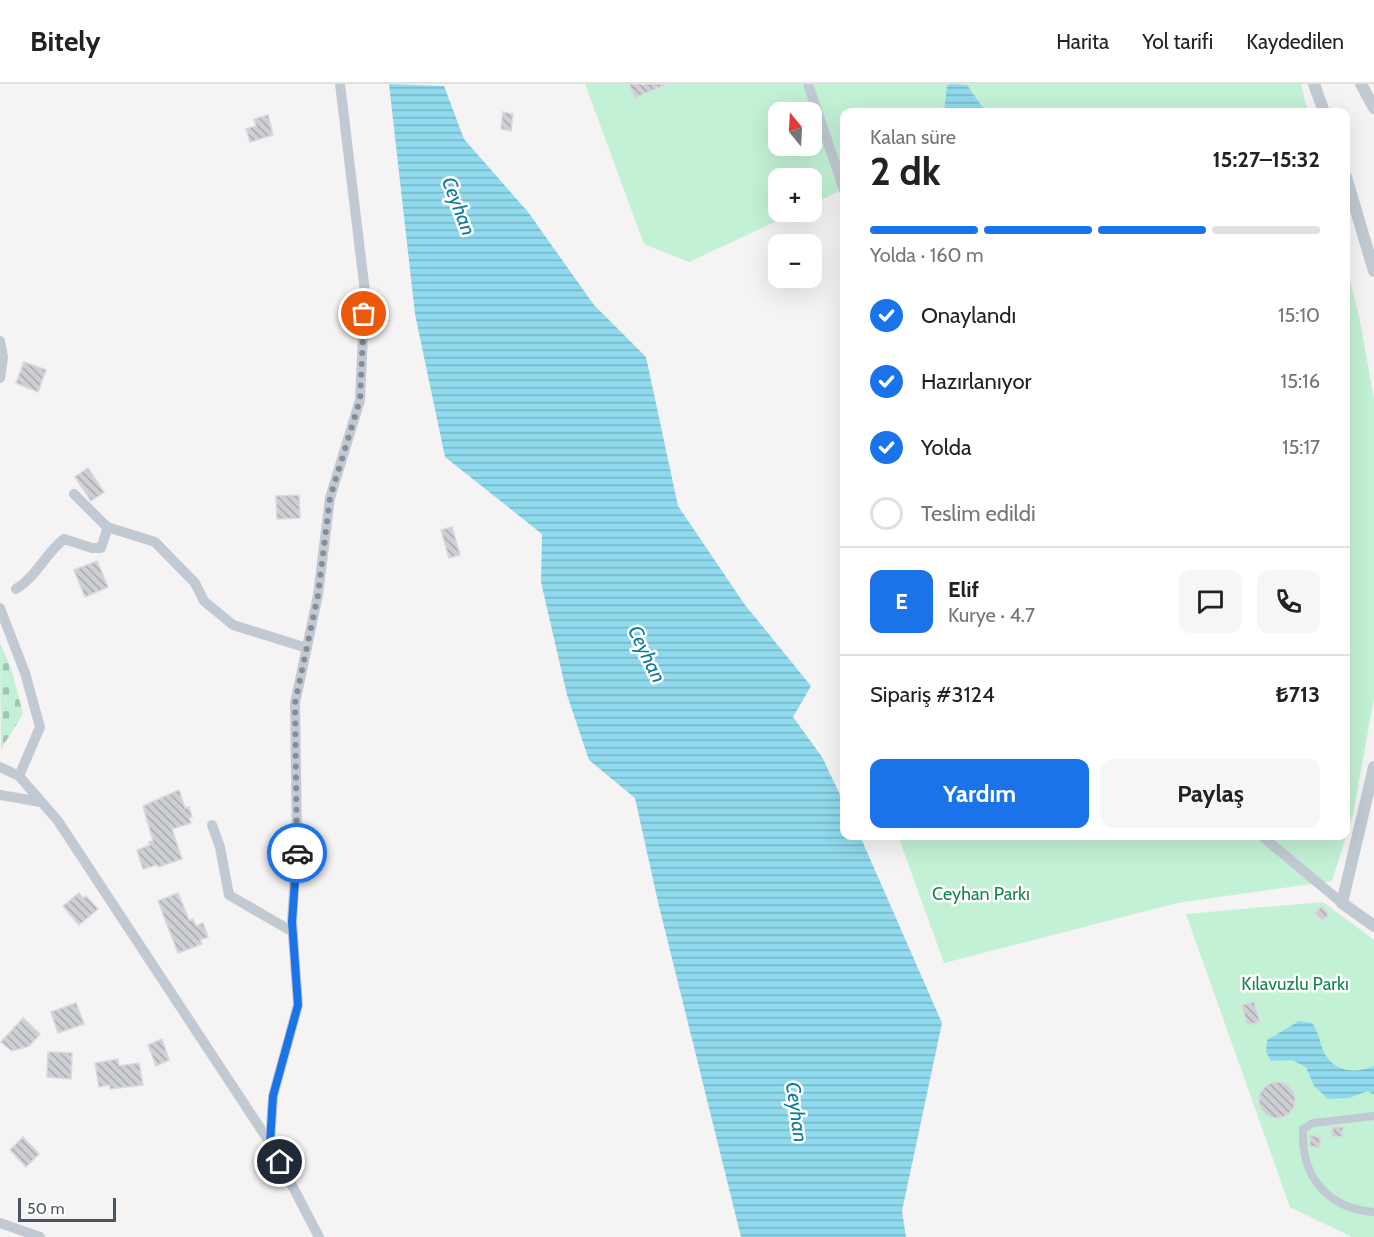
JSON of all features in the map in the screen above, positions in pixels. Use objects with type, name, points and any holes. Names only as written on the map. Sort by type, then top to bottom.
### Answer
[{"type":"street","points":[[270,1143],[273,1096],[298,1005],[293,932],[297,840],[295,703],[318,595],[330,498],[360,400],[365,292],[340,84]]},
{"type":"street","points":[[808,84],[840,178]]},
{"type":"street","points":[[1314,84],[1323,108]]},
{"type":"street","points":[[1361,84],[1374,108]]},
{"type":"street","points":[[1350,190],[1374,271]]},
{"type":"street","points":[[0,341],[3,357],[0,378]]},
{"type":"street","points":[[74,494],[108,528],[155,542],[195,583],[204,601],[233,625],[307,648]]},
{"type":"street","points":[[16,589],[31,580],[52,549],[64,540],[92,548],[101,548],[108,528]]},
{"type":"street","points":[[0,608],[25,673],[40,727],[19,776]]},
{"type":"street","points":[[0,767],[19,776],[77,849],[270,1143],[319,1237]]},
{"type":"street","points":[[1342,903],[1374,767]]},
{"type":"street","points":[[0,795],[41,802]]},
{"type":"street","points":[[212,825],[220,848],[229,895],[293,932]]},
{"type":"street","points":[[1267,840],[1342,903],[1374,926]]},
{"type":"street","points":[[1374,1116],[1313,1123],[1303,1129],[1302,1151],[1310,1176],[1322,1189],[1357,1210],[1374,1212]]},
{"type":"street","points":[[0,1223],[40,1237]]},
{"type":"green space","points":[[585,84],[1301,84],[1307,108],[840,108],[840,191],[822,199],[822,168],[768,168],[768,222],[775,222],[689,262],[644,244]]},
{"type":"green space","name":"Ceyhan Parkı","points":[[1350,280],[1374,399],[1374,698],[1350,824]]},
{"type":"green space","points":[[0,643],[12,671],[23,714],[1,749]]},
{"type":"green space","name":"Ceyhan Parkı","points":[[899,840],[1345,840],[1332,881],[1177,903],[944,963]]},
{"type":"green space","name":"Kılavuzlu Parkı","points":[[1323,902],[1374,940],[1374,1237],[1352,1237],[1290,1207],[1186,914]]},
{"type":"water","name":"Ceyhan","points":[[389,84],[444,86],[464,139],[528,212],[594,305],[646,357],[678,506],[745,605],[811,686],[793,717],[822,757],[840,795],[840,840],[862,840],[942,1023],[902,1211],[906,1237],[741,1237],[658,902],[635,798],[589,760],[567,695],[541,582],[542,534],[445,457],[415,314]]},
{"type":"water","points":[[950,84],[967,85],[983,108],[944,108],[947,86]]},
{"type":"water","points":[[1299,1021],[1312,1023],[1325,1054],[1342,1069],[1361,1070],[1374,1066],[1374,1095],[1368,1091],[1349,1098],[1328,1099],[1314,1086],[1306,1067],[1292,1060],[1271,1061],[1266,1052],[1267,1040]]},
{"type":"building","points":[[629,84],[667,84],[635,98]]},
{"type":"building","points":[[503,112],[513,114],[511,131],[501,129]]},
{"type":"building","points":[[268,115],[273,135],[250,142],[246,129],[256,126],[254,119]]},
{"type":"building","points":[[24,362],[46,370],[38,392],[16,383]]},
{"type":"building","points":[[88,468],[104,492],[91,501],[75,477]]},
{"type":"building","points":[[299,495],[300,518],[277,519],[276,496]]},
{"type":"building","points":[[452,527],[460,555],[449,558],[441,530]]},
{"type":"building","points":[[97,561],[108,587],[85,597],[74,570]]},
{"type":"building","points":[[179,790],[185,808],[189,807],[192,817],[189,818],[191,823],[172,829],[182,859],[143,869],[137,850],[150,845],[149,842],[153,841],[143,806]]},
{"type":"building","points":[[79,893],[83,898],[86,896],[98,909],[79,925],[63,906]]},
{"type":"building","points":[[178,893],[189,920],[193,919],[196,926],[203,923],[208,937],[200,940],[202,944],[178,953],[158,901]]},
{"type":"building","points":[[1321,906],[1329,914],[1323,921],[1315,913]]},
{"type":"building","points":[[1254,1002],[1260,1022],[1247,1025],[1242,1005]]},
{"type":"building","points":[[76,1003],[84,1024],[58,1033],[51,1012]]},
{"type":"building","points":[[23,1018],[40,1034],[29,1046],[12,1051],[1,1042]]},
{"type":"building","points":[[162,1039],[169,1060],[156,1066],[148,1045]]},
{"type":"building","points":[[48,1052],[72,1053],[71,1079],[47,1077]]},
{"type":"building","points":[[118,1059],[119,1066],[139,1063],[143,1085],[110,1089],[110,1085],[99,1087],[95,1063]]},
{"type":"building","points":[[1277,1082],[1290,1087],[1295,1100],[1290,1113],[1277,1118],[1264,1113],[1259,1100],[1264,1087]]},
{"type":"building","points":[[1333,1127],[1343,1127],[1342,1137],[1332,1136]]},
{"type":"building","points":[[1310,1135],[1321,1137],[1319,1148],[1310,1146]]},
{"type":"building","points":[[23,1137],[39,1154],[26,1167],[10,1150]]},
{"type":"way so far","points":[[297,853],[295,703],[318,595],[330,498],[360,400],[364,314]]},
{"type":"route","points":[[280,1162],[270,1143],[273,1096],[298,1005],[292,922],[297,853]]}]
